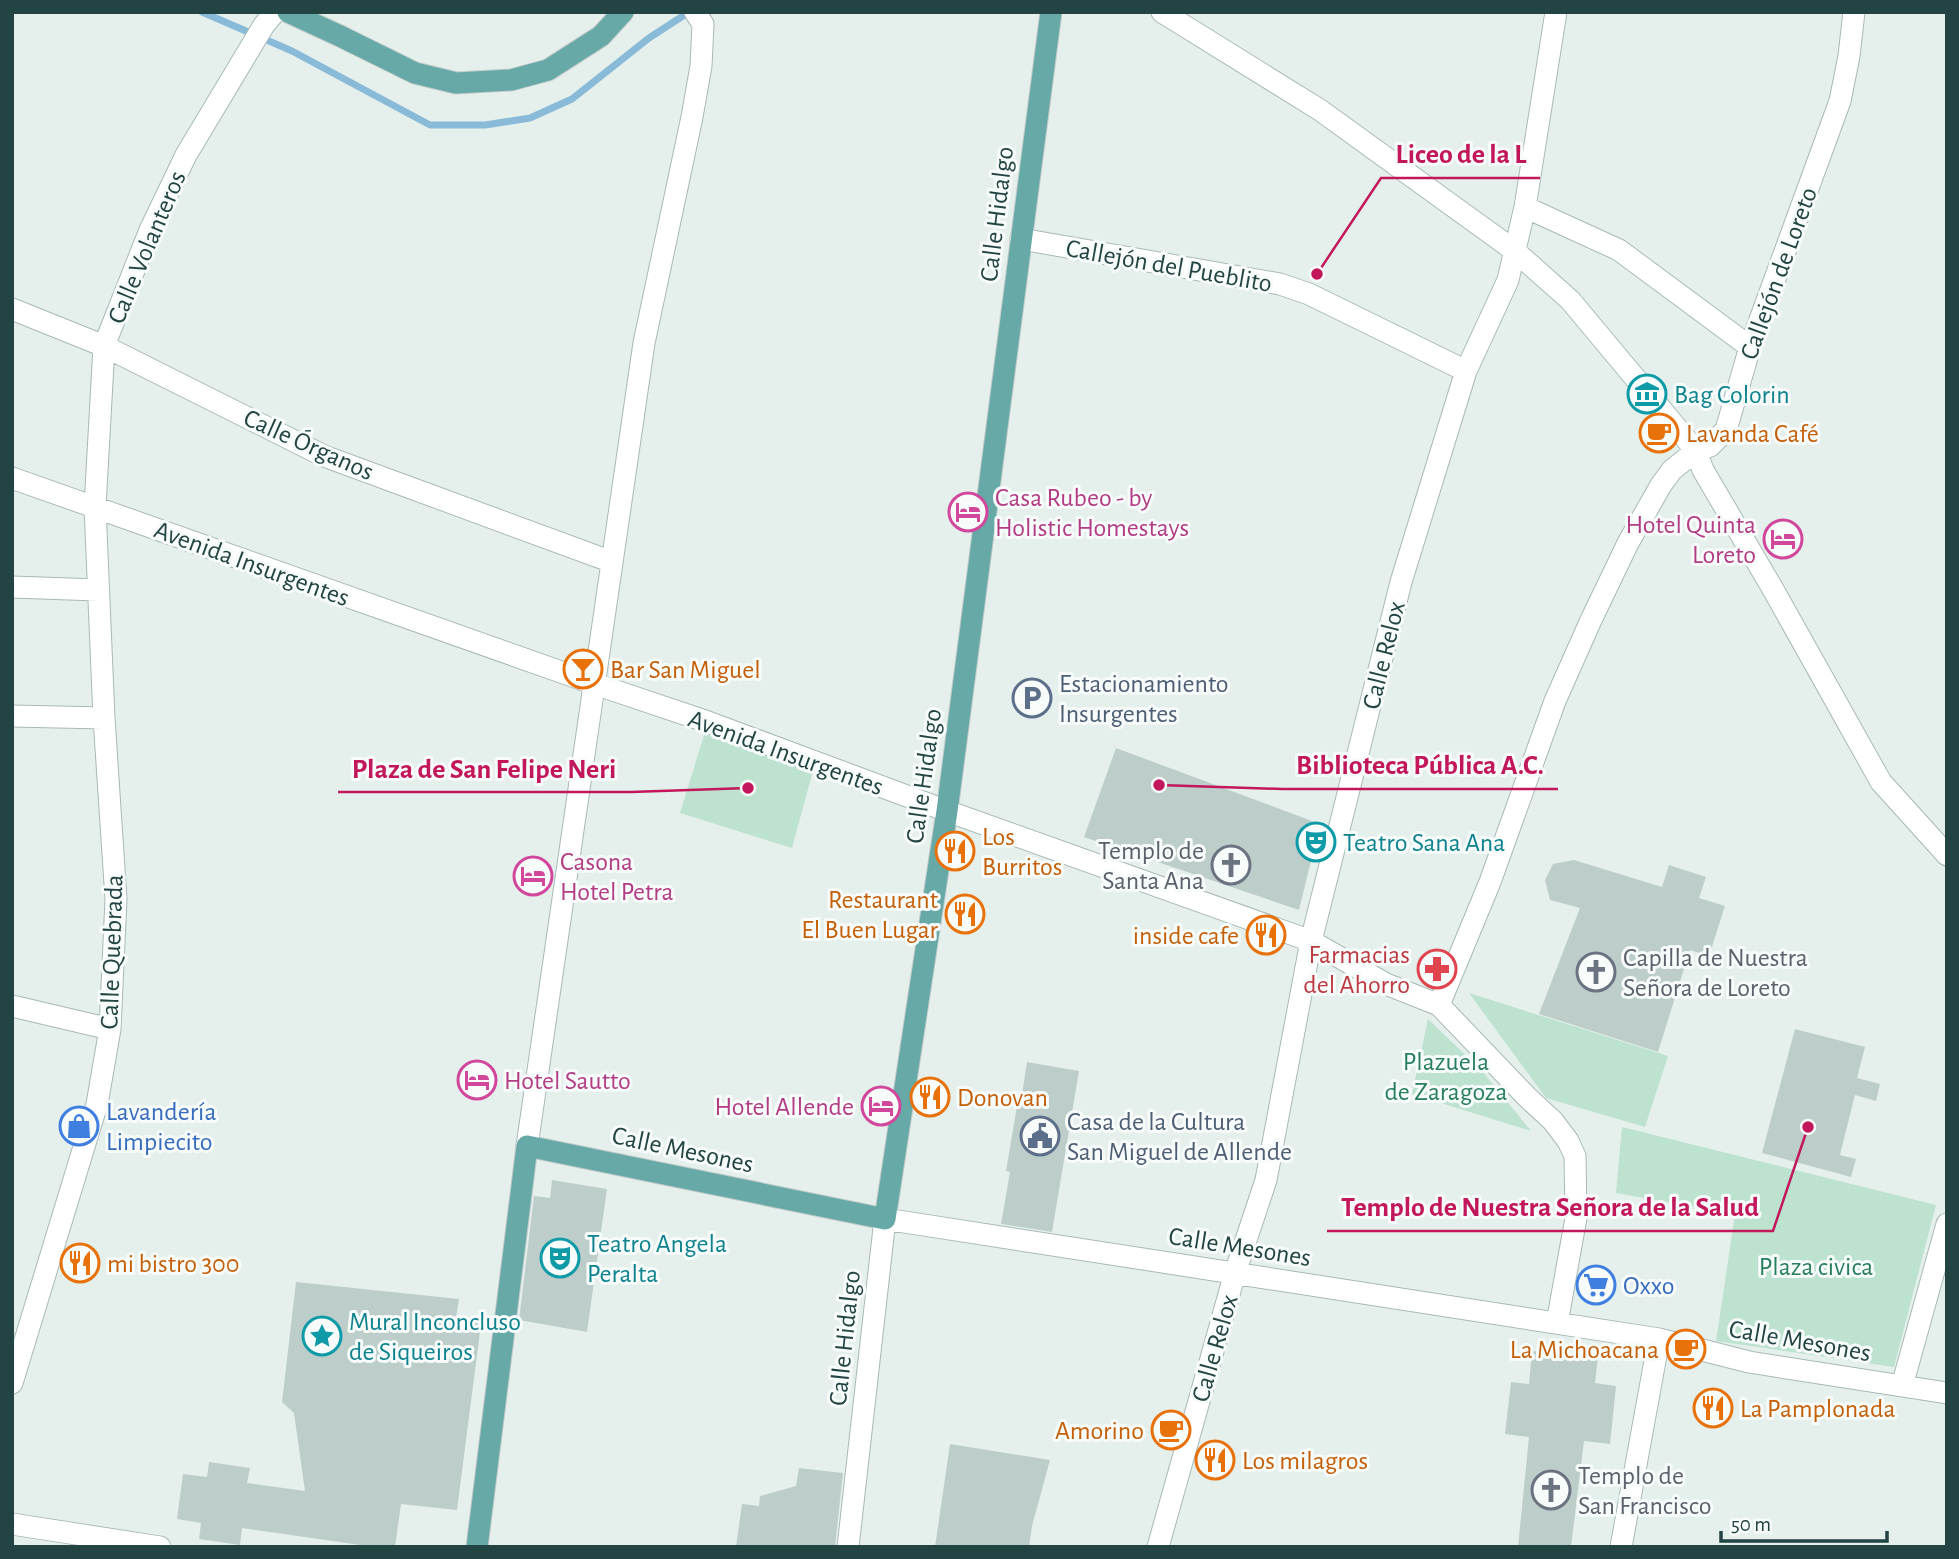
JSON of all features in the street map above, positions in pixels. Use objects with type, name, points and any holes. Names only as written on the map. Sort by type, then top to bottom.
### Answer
[{"type":"main road","points":[[288,12],[415,73],[456,83],[511,80],[548,70],[601,36],[623,12]]},
{"type":"main road","name":"Calle Hidalgo","points":[[885,1219],[947,811],[1051,12]]},
{"type":"main road","points":[[477,1547],[527,1146]]},
{"type":"main road","name":"Calle Mesones","points":[[527,1146],[885,1219]]},
{"type":"street","points":[[1162,12],[1320,110],[1516,252],[1570,300],[1696,452],[1703,470],[1774,590],[1881,782],[1947,855]]},
{"type":"street","name":"Calle Relox","points":[[1158,1547],[1235,1273],[1266,1180],[1311,941],[1401,582],[1466,371],[1508,280],[1516,252],[1556,12]]},
{"type":"street","name":"Callejón de Loreto","points":[[1439,1005],[1490,882],[1555,701],[1628,543],[1672,470],[1696,452],[1710,446],[1726,430],[1750,347],[1840,101],[1854,12]]},
{"type":"street","points":[[527,1146],[644,343],[701,66],[699,18]]},
{"type":"street","name":"Calle Volanteros","points":[[95,507],[104,346],[150,230],[186,155],[270,19]]},
{"type":"street","points":[[1525,207],[1619,250],[1750,347]]},
{"type":"street","name":"Callejón del Pueblito","points":[[1021,239],[1280,284],[1309,294],[1466,371]]},
{"type":"street","name":"Calle Órganos","points":[[12,309],[104,346],[324,456],[612,562]]},
{"type":"street","name":"Avenida Insurgentes","points":[[12,478],[708,722],[1311,941],[1386,984],[1439,1005],[1553,1121],[1575,1156],[1576,1218],[1557,1323]]},
{"type":"street","name":"Calle Quebrada","points":[[12,1383],[97,1104],[110,1029],[116,899],[104,718],[95,507]]},
{"type":"street","points":[[12,587],[98,590]]},
{"type":"street","points":[[12,716],[104,718]]},
{"type":"street","points":[[12,1006],[110,1029]]},
{"type":"street","name":"Calle Mesones","points":[[885,1219],[1659,1339],[1749,1362],[1947,1393]]},
{"type":"street","name":"Calle Hidalgo","points":[[848,1547],[885,1219]]},
{"type":"street","points":[[1902,1387],[1947,1224]]},
{"type":"street","points":[[1621,1547],[1659,1339]]},
{"type":"street","points":[[12,1524],[160,1547]]},
{"type":"green space","points":[[708,722],[815,763],[792,848],[680,813]]},
{"type":"green space","points":[[1469,993],[1668,1056],[1645,1127],[1546,1098]]},
{"type":"green space","name":"Plazuela de Zaragoza","points":[[1428,1019],[1483,1072],[1531,1131],[1412,1094]]},
{"type":"green space","name":"Plaza civica","points":[[1622,1127],[1936,1205],[1894,1367],[1716,1341],[1735,1214],[1616,1193]]},
{"type":"building","points":[[1116,748],[1320,824],[1299,910],[1084,837]]},
{"type":"building","points":[[1574,860],[1662,887],[1669,865],[1706,877],[1699,898],[1725,906],[1709,956],[1690,950],[1658,1052],[1539,1014],[1580,908],[1550,900],[1545,880],[1553,864]]},
{"type":"building","points":[[1795,1029],[1865,1047],[1857,1078],[1880,1084],[1876,1101],[1855,1095],[1840,1155],[1856,1159],[1851,1177],[1762,1153]]},
{"type":"building","name":"Casa de la Cultura San Miguel de Allende","points":[[1027,1062],[1079,1071],[1052,1232],[1001,1224],[1010,1172],[1006,1171]]},
{"type":"building","name":"Teatro Angela Peralta","points":[[552,1180],[607,1189],[587,1332],[519,1320],[534,1196],[550,1198]]},
{"type":"building","points":[[296,1282],[459,1299],[456,1318],[481,1324],[457,1510],[401,1504],[395,1547],[374,1547],[242,1528],[240,1545],[199,1539],[201,1523],[177,1519],[183,1474],[207,1477],[209,1462],[250,1468],[247,1483],[305,1491],[294,1413],[282,1402]]},
{"type":"building","name":"Templo de San Francisco","points":[[1532,1351],[1598,1357],[1595,1383],[1616,1386],[1610,1444],[1584,1441],[1571,1547],[1518,1547],[1529,1437],[1505,1434],[1511,1382],[1529,1384]]},
{"type":"building","points":[[950,1444],[1050,1460],[1029,1547],[935,1547]]},
{"type":"building","points":[[799,1468],[843,1473],[835,1547],[736,1547],[742,1504],[759,1506],[760,1496],[796,1486]]},
{"type":"waterway","points":[[202,12],[292,51],[430,125],[485,125],[530,118],[572,99],[649,38],[689,12]]},
{"type":"place","name":"Liceo de la L","points":[[1317,274]]},
{"type":"place","name":"Bag Colorin","points":[[1647,394]]},
{"type":"place","name":"Lavanda Café","points":[[1659,433]]},
{"type":"place","name":"Casa Rubeo - by Holistic Homestays","points":[[968,512]]},
{"type":"place","name":"Hotel Quinta Loreto","points":[[1783,539]]},
{"type":"place","name":"Bar San Miguel","points":[[583,669]]},
{"type":"place","name":"Estacionamiento Insurgentes","points":[[1032,698]]},
{"type":"place","name":"Biblioteca Pública A.C.","points":[[1159,785]]},
{"type":"place","name":"Plaza de San Felipe Neri","points":[[748,788]]},
{"type":"place","name":"Teatro Sana Ana","points":[[1316,842]]},
{"type":"place","name":"Los Burritos","points":[[955,851]]},
{"type":"place","name":"Templo de Santa Ana","points":[[1231,865]]},
{"type":"place","name":"Casona Hotel Petra","points":[[533,876]]},
{"type":"place","name":"Restaurant El Buen Lugar","points":[[965,914]]},
{"type":"place","name":"inside cafe","points":[[1266,935]]},
{"type":"place","name":"Farmacias del Ahorro","points":[[1437,969]]},
{"type":"place","name":"Capilla de Nuestra Señora de Loreto","points":[[1596,972]]},
{"type":"place","name":"Hotel Sautto","points":[[477,1080]]},
{"type":"place","name":"Donovan","points":[[930,1097]]},
{"type":"place","name":"Hotel Allende","points":[[881,1106]]},
{"type":"place","name":"Lavandería Limpiecito","points":[[79,1126]]},
{"type":"place","name":"Templo de Nuestra Señora de la Salud","points":[[1808,1127]]},
{"type":"place","name":"Casa de la Cultura San Miguel de Allende","points":[[1040,1136]]},
{"type":"place","name":"Teatro Angela Peralta","points":[[560,1258]]},
{"type":"place","name":"mi bistro 300","points":[[80,1263]]},
{"type":"place","name":"Oxxo","points":[[1596,1285]]},
{"type":"place","name":"Mural Inconcluso de Siqueiros","points":[[322,1336]]},
{"type":"place","name":"La Michoacana","points":[[1686,1349]]},
{"type":"place","name":"La Pamplonada","points":[[1713,1408]]},
{"type":"place","name":"Amorino","points":[[1171,1430]]},
{"type":"place","name":"Los milagros","points":[[1215,1460]]},
{"type":"place","name":"Templo de San Francisco","points":[[1551,1490]]}]
